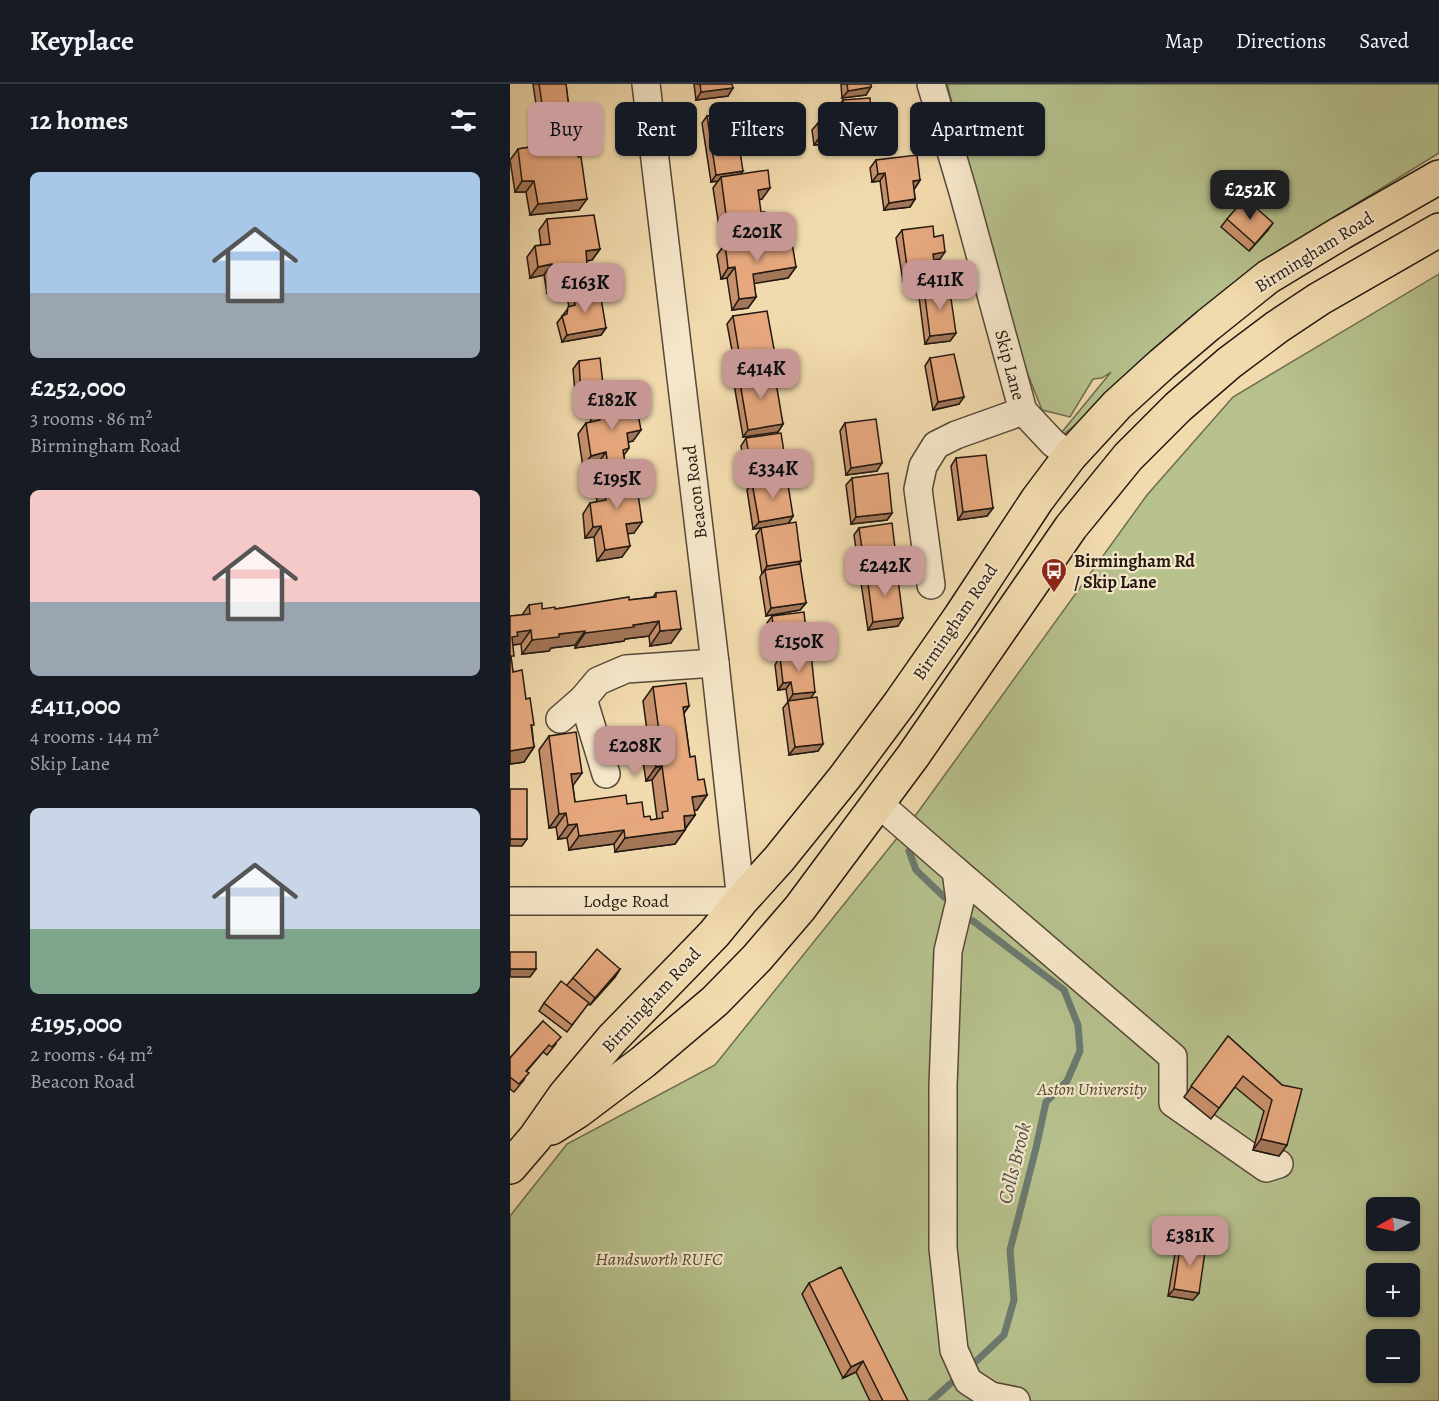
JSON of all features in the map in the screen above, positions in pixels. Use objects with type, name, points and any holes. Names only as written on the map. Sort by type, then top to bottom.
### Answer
[{"type":"highway","name":"Birmingham Road","points":[[510,1167],[535,1138],[565,1095],[612,1039],[708,940],[779,859],[845,777],[960,617],[1036,500],[1070,456],[1116,405],[1208,325],[1268,277],[1439,177]]},
{"type":"highway","name":"Birmingham Road","points":[[535,1138],[578,1111],[644,1062],[714,1002],[750,966],[800,908],[920,747],[1071,527],[1128,457],[1178,407],[1229,363],[1277,327],[1319,299],[1439,230]]},
{"type":"highway","points":[[779,859],[817,885]]},
{"type":"highway","points":[[708,940],[750,966]]},
{"type":"street","name":"Beacon Road","points":[[646,84],[741,901]]},
{"type":"street","name":"Skip Lane","points":[[931,84],[1023,411],[1053,443],[1070,456]]},
{"type":"street","points":[[932,585],[918,489],[923,466],[936,445],[956,435],[1023,411]]},
{"type":"street","points":[[560,719],[583,699],[598,681],[626,669],[715,663]]},
{"type":"street","points":[[583,699],[605,774]]},
{"type":"street","points":[[878,803],[1173,1057],[1173,1103],[1266,1168],[1279,1164]]},
{"type":"street","points":[[956,871],[960,901],[948,951],[943,1086],[943,1248],[954,1350],[963,1370],[999,1400]]},
{"type":"street","name":"Lodge Road","points":[[510,901],[741,901]]},
{"type":"green space","points":[[947,84],[1439,84],[1439,153],[1323,224],[1053,443],[1111,372],[1102,378],[1093,379],[1070,417],[1042,410],[1017,347],[966,156],[1045,156],[1045,102],[952,102]]},
{"type":"green space","name":"Aston University","points":[[1439,274],[1439,1401],[510,1401],[510,1216],[567,1144],[715,1065],[918,812],[1147,495],[1233,397]]},
{"type":"building","points":[[539,84],[566,84],[568,102],[542,102]]},
{"type":"building","points":[[700,84],[732,84],[733,88],[701,92]]},
{"type":"building","points":[[847,84],[871,84],[871,87],[848,91]]},
{"type":"building","points":[[870,98],[870,102],[843,102],[843,100]]},
{"type":"building","points":[[528,147],[528,156],[581,157],[587,199],[538,204],[534,181],[522,181],[518,149]]},
{"type":"building","points":[[713,156],[741,156],[743,171],[716,175]]},
{"type":"building","points":[[917,156],[920,180],[913,181],[915,199],[889,203],[885,173],[878,174],[876,160]]},
{"type":"building","points":[[768,170],[770,188],[758,190],[761,212],[765,212],[767,228],[742,232],[740,220],[727,222],[721,177]]},
{"type":"building","points":[[1245,198],[1273,223],[1255,244],[1227,219]]},
{"type":"building","points":[[594,215],[600,249],[586,251],[588,277],[555,282],[552,264],[538,267],[535,246],[550,244],[547,219]]},
{"type":"building","points":[[933,226],[934,237],[943,235],[945,252],[933,254],[935,270],[908,274],[902,230]]},
{"type":"building","points":[[751,241],[752,248],[792,243],[796,267],[753,274],[756,297],[739,299],[735,267],[728,268],[725,244]]},
{"type":"building","points":[[949,285],[956,333],[930,336],[924,289]]},
{"type":"building","points":[[600,292],[606,328],[567,335],[562,316],[567,314],[568,307],[575,305],[574,295]]},
{"type":"building","points":[[767,311],[777,365],[742,370],[733,316]]},
{"type":"building","points":[[954,354],[964,397],[938,402],[930,358]]},
{"type":"building","points":[[600,358],[604,393],[581,397],[579,361]]},
{"type":"building","points":[[774,371],[783,424],[748,430],[739,377]]},
{"type":"building","points":[[620,398],[624,417],[638,414],[641,430],[627,433],[629,448],[623,450],[625,464],[608,466],[606,452],[591,456],[586,423],[600,420],[597,401]]},
{"type":"building","points":[[876,419],[882,463],[851,468],[845,423]]},
{"type":"building","points":[[781,433],[787,471],[753,477],[746,438]]},
{"type":"building","points":[[986,455],[993,508],[963,512],[956,458]]},
{"type":"building","points":[[635,472],[642,522],[626,524],[630,546],[605,550],[601,526],[593,527],[590,503],[606,500],[603,477]]},
{"type":"building","points":[[888,473],[892,513],[856,517],[852,478]]},
{"type":"building","points":[[787,478],[793,516],[759,522],[752,483]]},
{"type":"building","points":[[796,522],[801,561],[767,566],[761,528]]},
{"type":"building","points":[[892,523],[897,565],[865,569],[859,528]]},
{"type":"building","points":[[800,564],[806,603],[771,608],[765,570]]},
{"type":"building","points":[[897,572],[903,618],[873,622],[867,576]]},
{"type":"building","points":[[676,591],[681,629],[660,631],[659,621],[633,625],[634,627],[559,634],[559,637],[532,640],[531,630],[517,632],[518,636],[512,637],[513,672],[522,670],[526,699],[530,698],[534,747],[510,751],[510,616],[530,614],[529,605],[542,603],[542,609],[555,607],[555,609],[629,597],[629,600],[656,597],[656,593]]},
{"type":"building","points":[[804,612],[808,648],[776,652],[772,616]]},
{"type":"building","points":[[811,653],[815,692],[793,694],[791,682],[783,683],[780,657]]},
{"type":"building","points":[[686,683],[689,706],[683,707],[690,757],[695,756],[698,780],[704,779],[707,795],[692,797],[695,815],[684,816],[685,830],[625,838],[624,830],[579,836],[577,824],[568,825],[566,813],[559,814],[549,736],[576,732],[582,773],[571,774],[575,802],[626,795],[627,804],[642,802],[644,817],[650,816],[651,820],[663,818],[662,812],[668,811],[662,766],[656,767],[652,740],[660,739],[653,687]]},
{"type":"building","points":[[817,697],[823,744],[795,747],[788,701]]},
{"type":"building","points":[[510,789],[527,789],[527,839],[510,839]]},
{"type":"building","points":[[597,949],[620,969],[595,998],[573,978]]},
{"type":"building","points":[[510,952],[536,952],[536,969],[510,969]]},
{"type":"building","points":[[561,981],[589,1003],[572,1025],[544,1003]]},
{"type":"building","points":[[543,1021],[561,1037],[552,1047],[549,1045],[526,1071],[529,1073],[519,1084],[510,1077],[510,1058]]},
{"type":"building","points":[[1228,1036],[1282,1085],[1302,1089],[1287,1145],[1261,1139],[1272,1100],[1243,1076],[1219,1108],[1191,1086]]},
{"type":"building","points":[[1181,1241],[1206,1245],[1199,1293],[1174,1289]]},
{"type":"building","points":[[841,1267],[908,1401],[883,1401],[863,1361],[851,1367],[809,1283]]},
{"type":"waterway","name":"Colls Brook","points":[[909,851],[916,870],[944,897]]},
{"type":"waterway","name":"Colls Brook","points":[[969,1368],[1004,1335],[1014,1300],[1010,1250],[1046,1102],[1067,1081],[1080,1051],[1078,1025],[1064,990],[973,921]]},
{"type":"waterway","name":"Colls Brook","points":[[931,1401],[960,1375]]},
{"type":"place","name":"Birmingham Rd / Skip Lane","points":[[1054,594]]},
{"type":"park label","name":"Handsworth RUFC","points":[[659,1259]]}]
